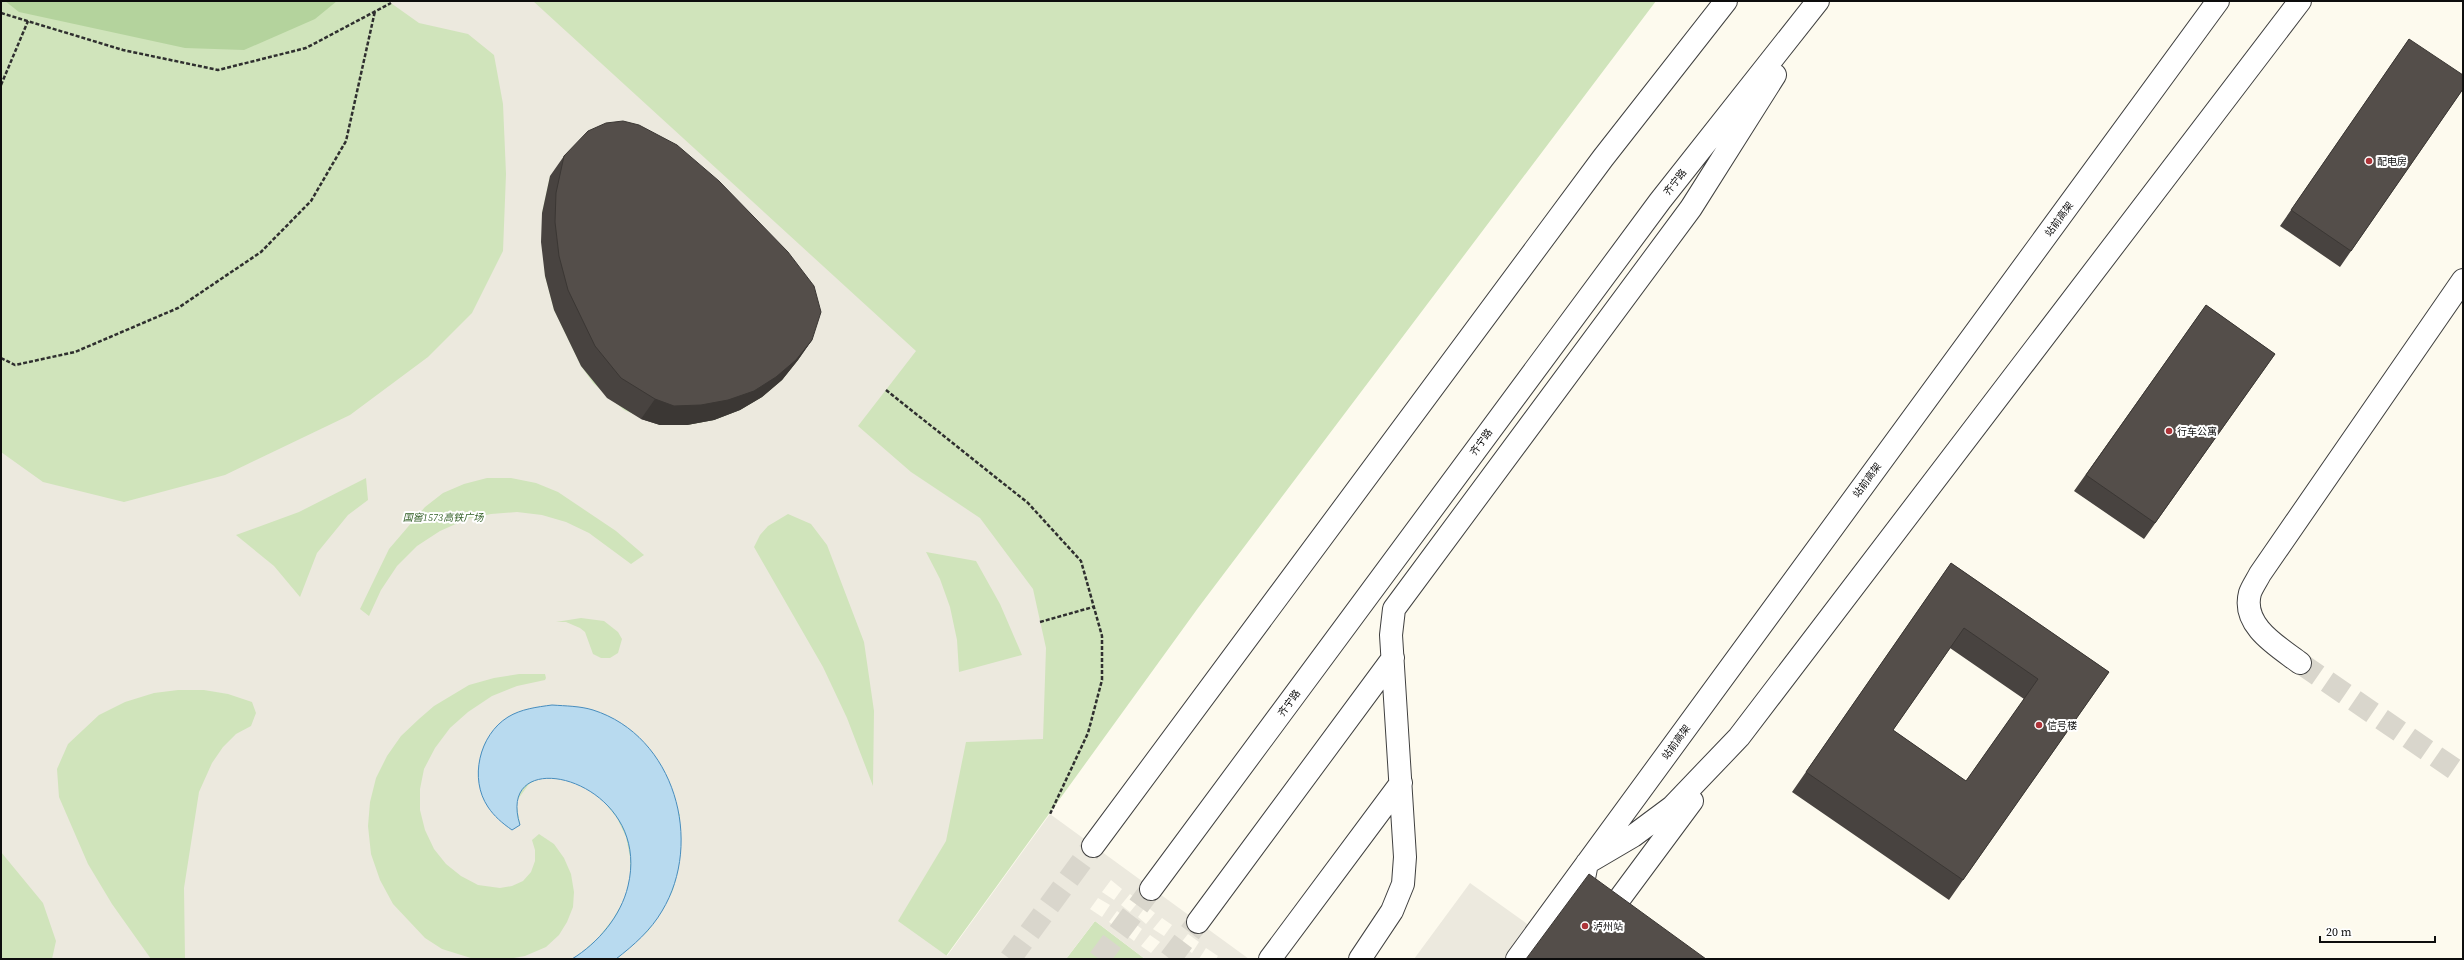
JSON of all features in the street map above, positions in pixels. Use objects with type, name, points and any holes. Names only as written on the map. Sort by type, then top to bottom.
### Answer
[{"type":"street","points":[[1093,846],[1603,158],[1726,1]]},
{"type":"street","name":"齐宁路","points":[[1151,888],[1660,201],[1818,1]]},
{"type":"street","points":[[1360,959],[1392,911],[1403,884],[1405,856],[1391,635],[1394,609],[1691,208],[1821,1]]},
{"type":"street","name":"站前高架","points":[[1517,959],[2218,1]]},
{"type":"street","points":[[1575,959],[1739,737],[2300,1]]},
{"type":"street","points":[[2300,663],[2265,636],[2254,622],[2249,609],[2250,594],[2260,574],[2463,280]]},
{"type":"street","points":[[1198,922],[1392,658]]},
{"type":"street","points":[[1568,959],[1587,863],[1633,836],[1672,807],[1739,737]]},
{"type":"street","points":[[1270,959],[1401,783]]},
{"type":"path","points":[[1,13],[123,50],[218,70],[306,48],[391,3]]},
{"type":"path","points":[[1,358],[15,365],[75,352],[178,308],[261,252],[310,202],[346,141],[375,11]]},
{"type":"path","points":[[1,85],[28,21]]},
{"type":"path","points":[[886,390],[1028,503],[1081,561],[1102,636],[1102,680],[1088,734],[1050,814]]},
{"type":"path","points":[[1040,622],[1093,607]]},
{"type":"green space","name":"国窖1573高铁广场","points":[[1,1],[1656,1],[1198,608],[944,959],[1,959]]},
{"type":"green space","points":[[5,1],[337,1],[315,19],[244,50],[185,48],[19,12]]},
{"type":"green space","points":[[1095,921],[1145,959],[1066,959]]},
{"type":"shaded area","points":[[388,1],[533,1],[916,351],[858,426],[911,472],[980,518],[1033,589],[1046,648],[1043,739],[966,742],[946,841],[898,921],[947,956],[1050,814],[1249,959],[1216,959],[1218,956],[1206,948],[1199,959],[1145,959],[1095,921],[1066,959],[616,959],[648,931],[662,911],[673,890],[679,866],[680,814],[485,742],[478,772],[480,789],[520,825],[516,802],[529,784],[540,778],[552,777],[573,781],[591,790],[605,803],[617,818],[626,837],[630,857],[630,877],[625,898],[613,919],[598,938],[580,954],[572,959],[508,959],[525,956],[546,947],[559,935],[567,922],[573,907],[574,892],[571,874],[564,858],[554,844],[539,834],[532,840],[535,850],[535,861],[531,872],[523,881],[512,886],[500,888],[478,885],[461,876],[446,864],[434,849],[425,830],[420,810],[420,789],[424,769],[435,748],[450,728],[468,712],[492,696],[517,686],[545,680],[546,678],[545,674],[519,674],[494,678],[469,685],[434,706],[401,736],[387,756],[376,778],[370,802],[368,826],[371,854],[380,880],[393,904],[425,938],[442,949],[474,959],[185,959],[184,888],[199,792],[212,763],[223,747],[236,734],[251,726],[256,713],[252,702],[228,694],[204,690],[178,690],[154,693],[125,702],[99,715],[68,744],[57,769],[59,797],[88,864],[112,904],[151,959],[52,959],[56,941],[43,903],[1,852],[1,452],[43,482],[124,502],[225,475],[350,415],[428,357],[472,313],[503,251],[506,174],[503,104],[494,55],[468,34],[419,23]],"holes":[[[550,176],[807,332],[798,360],[782,380],[762,397],[740,410],[714,420],[687,425],[660,425],[624,410],[593,383],[581,366],[554,310],[545,276],[542,213]],[[366,478],[368,500],[348,515],[317,553],[300,597],[274,566],[236,535],[299,512]],[[487,478],[511,478],[536,483],[558,492],[616,531],[644,555],[631,564],[589,533],[566,522],[542,515],[517,512],[491,514],[467,519],[440,531],[417,546],[397,566],[381,590],[369,616],[360,609],[389,549],[425,507],[443,493],[464,484]],[[788,514],[811,524],[827,545],[864,642],[874,711],[873,786],[847,718],[823,667],[754,547],[760,535],[768,526]],[[926,552],[976,561],[1000,604],[1022,655],[959,672],[957,640],[950,607],[940,579]],[[581,618],[604,621],[618,632],[622,639],[618,653],[610,658],[601,658],[593,654],[585,632],[580,628],[566,622],[556,622]],[[1111,880],[1122,889],[1114,900],[1102,892]],[[1130,894],[1139,901],[1130,912],[1121,905]],[[1098,898],[1110,905],[1102,917],[1090,909]],[[1146,906],[1155,913],[1146,924],[1138,917]],[[1117,911],[1126,918],[1118,929],[1109,922]],[[1162,918],[1172,925],[1164,936],[1153,929]],[[1134,923],[1142,929],[1134,941],[1125,934]],[[1188,934],[1199,942],[1192,953],[1180,944]],[[1150,935],[1160,942],[1151,953],[1141,946]]]},
{"type":"shaded area","points":[[1470,883],[1537,931],[1517,959],[1414,959]]},
{"type":"water","points":[[552,705],[573,706],[593,710],[621,723],[644,743],[662,767],[674,794],[680,824],[680,854],[674,884],[662,911],[653,925],[636,943],[616,959],[572,959],[591,945],[607,928],[625,897],[628,886],[630,849],[618,819],[598,797],[574,783],[549,778],[529,783],[518,799],[520,825],[512,830],[498,819],[488,807],[482,796],[478,771],[484,746],[490,735],[498,725],[508,717],[518,712]]},
{"type":"building","name":"配电房","points":[[2409,39],[2463,75],[2463,89],[2351,251],[2291,210]]},
{"type":"building","points":[[623,121],[639,125],[677,145],[719,181],[788,252],[814,286],[821,312],[812,340],[796,360],[776,377],[754,391],[728,400],[701,405],[674,406],[655,399],[621,378],[595,346],[568,290],[559,256],[555,222],[556,193],[564,156],[588,131],[606,123]]},
{"type":"building","name":"行车公寓","points":[[2206,305],[2275,354],[2155,523],[2086,475]]},
{"type":"building","name":"信号楼","points":[[1951,563],[2109,672],[1963,880],[1806,772]],"holes":[[[1964,628],[2038,679],[1966,781],[1893,730]]]},
{"type":"building","points":[[1589,874],[1706,959],[1526,959]]},
{"type":"tunnel","points":[[2300,663],[2463,775]]},
{"type":"tunnel","points":[[1010,959],[1093,846]]},
{"type":"tunnel","points":[[1099,959],[1151,889]]},
{"type":"tunnel","points":[[1170,959],[1198,922]]},
{"type":"place","name":"配电房","points":[[2369,161]]},
{"type":"place","name":"行车公寓","points":[[2169,431]]},
{"type":"place","name":"信号楼","points":[[2039,725]]},
{"type":"place","name":"泸州站","points":[[1585,926]]}]
